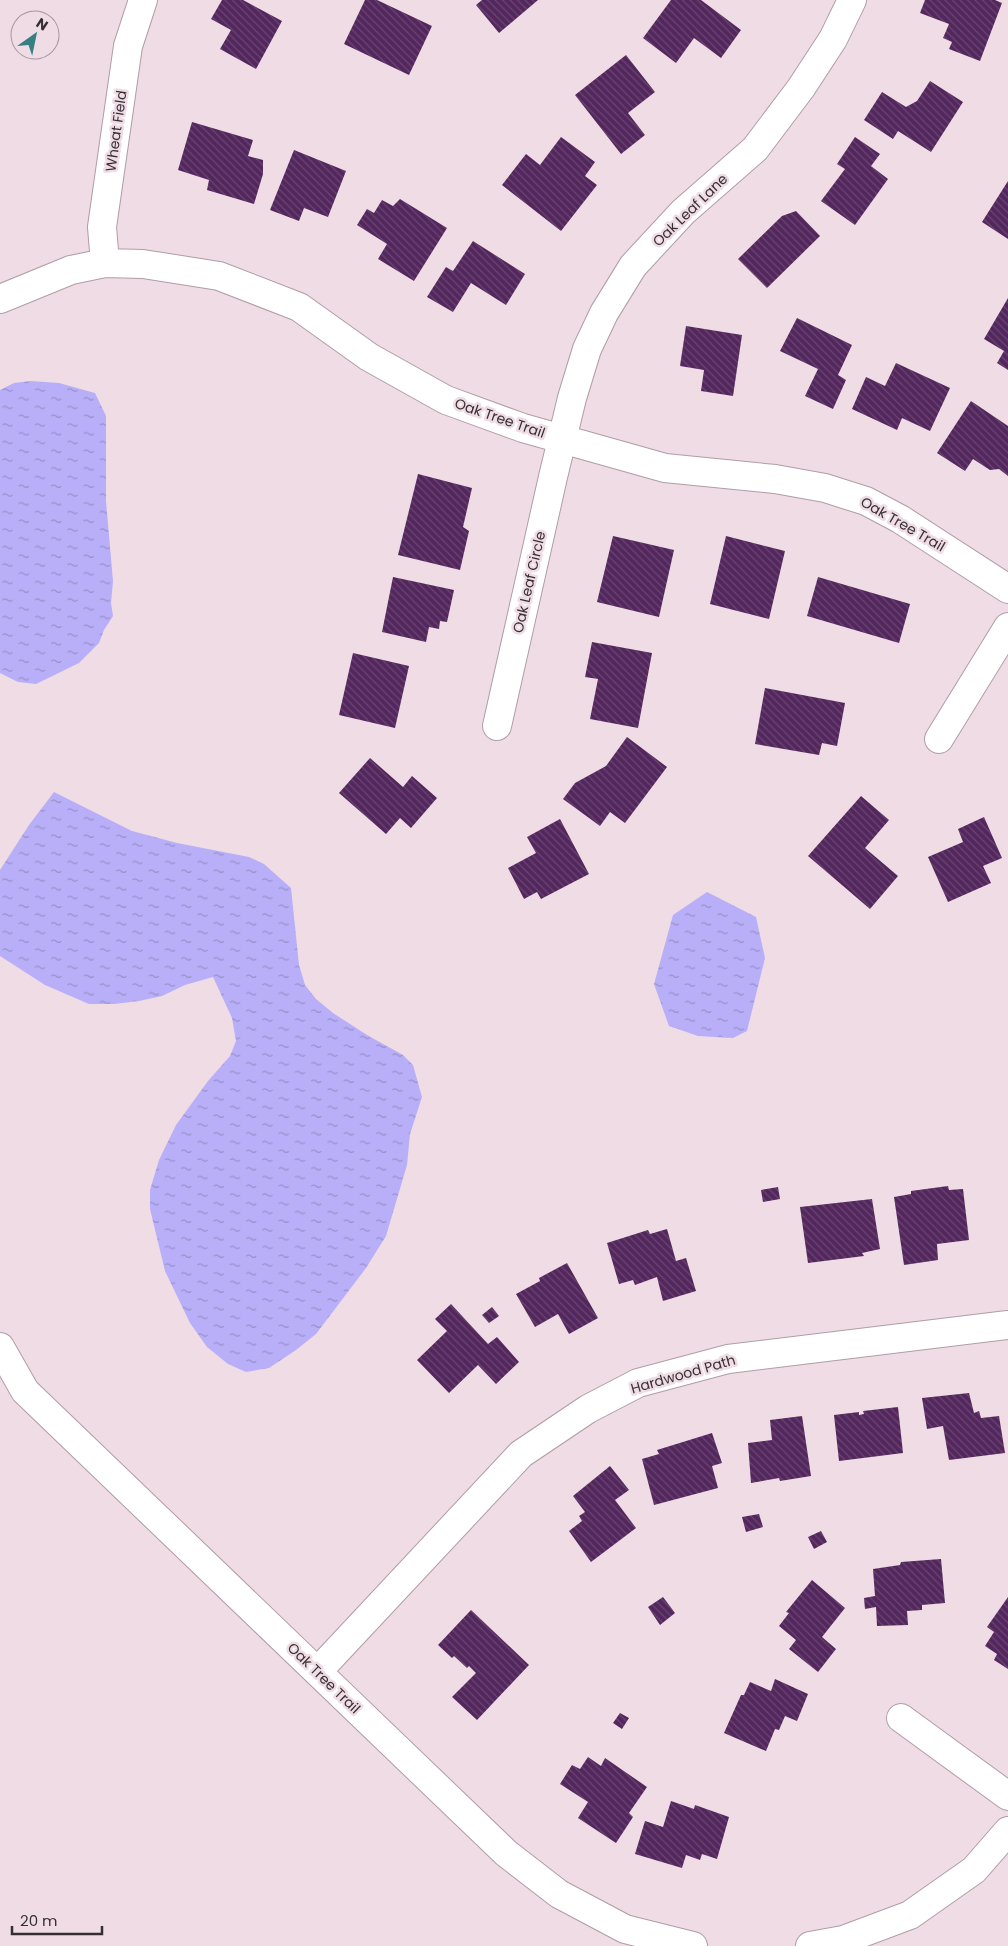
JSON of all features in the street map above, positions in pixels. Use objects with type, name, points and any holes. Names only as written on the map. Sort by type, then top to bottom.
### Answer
[{"type":"street","name":"Wheat Field","points":[[105,263],[102,227],[128,46],[143,0]]},
{"type":"street","name":"Oak Leaf Lane","points":[[562,439],[587,349],[604,313],[633,266],[683,212],[755,149],[801,88],[833,39],[852,0]]},
{"type":"street","name":"Oak Tree Trail","points":[[0,299],[71,270],[105,263],[143,264],[219,276],[299,307],[369,357],[446,400],[523,428],[665,468],[783,481],[825,488],[866,501],[900,519],[1008,589]]},
{"type":"street","name":"Oak Leaf Circle","points":[[496,726],[562,439]]},
{"type":"street","points":[[939,739],[1008,627]]},
{"type":"street","name":"Hardwood Path","points":[[318,1671],[521,1454],[588,1409],[638,1383],[728,1359],[1008,1324]]},
{"type":"street","name":"Oak Tree Trail","points":[[0,1347],[25,1391],[506,1853],[559,1894],[625,1929],[693,1946]]},
{"type":"street","points":[[901,1718],[1008,1796]]},
{"type":"street","points":[[810,1946],[843,1940],[910,1915],[974,1870],[1008,1831]]},
{"type":"water","points":[[31,381],[59,383],[95,393],[106,416],[106,501],[113,581],[111,603],[113,616],[104,630],[99,643],[79,663],[36,684],[18,682],[0,673],[0,390],[14,383]]},
{"type":"water","points":[[54,792],[132,831],[177,843],[249,857],[264,864],[291,888],[299,965],[305,985],[316,999],[333,1013],[403,1055],[413,1065],[422,1097],[410,1134],[407,1165],[386,1236],[366,1268],[316,1334],[269,1368],[246,1372],[228,1364],[207,1347],[190,1323],[165,1271],[150,1209],[150,1190],[159,1160],[176,1125],[208,1081],[230,1056],[236,1041],[232,1018],[213,977],[185,985],[162,996],[114,1004],[89,1004],[45,985],[0,956],[0,870],[29,825]]},
{"type":"water","points":[[707,892],[756,917],[765,958],[747,1031],[733,1038],[698,1036],[669,1026],[654,984],[673,915]]},
{"type":"building","points":[[222,0],[243,0],[282,21],[256,69],[220,49],[231,30],[211,19]]},
{"type":"building","points":[[365,0],[377,0],[432,26],[409,75],[344,44]]},
{"type":"building","points":[[482,0],[538,0],[499,33],[476,5]]},
{"type":"building","points":[[671,0],[701,0],[741,30],[721,58],[694,38],[676,63],[643,38]]},
{"type":"building","points":[[925,0],[995,0],[1002,3],[980,61],[949,49],[952,42],[943,38],[949,24],[920,13]]},
{"type":"building","points":[[626,55],[655,92],[628,113],[645,135],[621,154],[575,95]]},
{"type":"building","points":[[930,81],[963,102],[931,152],[898,131],[893,139],[864,120],[882,92],[906,107],[917,101]]},
{"type":"building","points":[[192,122],[253,140],[248,156],[263,160],[263,174],[254,204],[207,190],[209,180],[178,170]]},
{"type":"building","points":[[561,137],[595,162],[585,176],[597,185],[561,231],[502,185],[526,154],[540,165]]},
{"type":"building","points":[[855,137],[880,154],[871,166],[888,179],[855,225],[821,201],[845,169],[837,164]]},
{"type":"building","points":[[294,150],[346,171],[328,217],[304,208],[299,221],[270,210]]},
{"type":"building","points":[[1008,181],[1008,239],[982,222]]},
{"type":"building","points":[[400,199],[447,228],[414,281],[378,259],[387,244],[357,225],[367,209],[374,213],[382,200],[393,206]]},
{"type":"building","points":[[796,211],[820,236],[767,288],[738,259],[782,216]]},
{"type":"building","points":[[473,241],[525,274],[506,305],[471,283],[453,312],[427,297],[446,267],[453,271]]},
{"type":"building","points":[[1008,298],[1008,370],[997,363],[1004,351],[984,339]]},
{"type":"building","points":[[797,318],[852,345],[838,375],[846,380],[833,409],[805,396],[818,369],[780,351]]},
{"type":"building","points":[[686,326],[742,335],[733,396],[701,391],[704,370],[680,366]]},
{"type":"building","points":[[896,363],[950,388],[930,431],[902,418],[897,430],[852,409],[866,377],[885,386]]},
{"type":"building","points":[[971,401],[1008,426],[1008,476],[999,469],[990,470],[973,459],[965,471],[937,453]]},
{"type":"building","points":[[418,474],[472,488],[463,527],[469,531],[460,570],[398,555]]},
{"type":"building","points":[[613,536],[674,550],[659,617],[597,602]]},
{"type":"building","points":[[726,536],[785,551],[769,619],[710,604]]},
{"type":"building","points":[[393,577],[454,590],[447,622],[440,621],[439,629],[429,627],[426,642],[382,632]]},
{"type":"building","points":[[818,577],[910,604],[899,643],[807,616]]},
{"type":"building","points":[[592,642],[652,653],[638,728],[590,719],[598,679],[585,677]]},
{"type":"building","points":[[353,653],[409,666],[395,728],[339,715]]},
{"type":"building","points":[[765,688],[845,703],[837,746],[822,743],[819,755],[755,744]]},
{"type":"building","points":[[627,737],[667,767],[625,823],[610,812],[600,826],[563,799],[575,783],[606,766]]},
{"type":"building","points":[[370,758],[403,787],[412,776],[437,798],[411,828],[400,818],[386,834],[339,793]]},
{"type":"building","points":[[861,796],[889,820],[865,848],[898,876],[870,909],[808,856]]},
{"type":"building","points":[[984,817],[1002,858],[983,866],[991,883],[948,902],[928,857],[963,842],[958,829]]},
{"type":"building","points":[[560,819],[589,874],[541,899],[537,892],[524,899],[508,868],[536,853],[527,837]]},
{"type":"building","points":[[948,1186],[949,1190],[963,1189],[969,1240],[937,1244],[938,1260],[904,1265],[894,1197],[911,1194],[911,1191]]},
{"type":"building","points":[[778,1187],[780,1199],[763,1202],[761,1190]]},
{"type":"building","points":[[872,1199],[880,1249],[862,1253],[864,1256],[808,1263],[800,1207]]},
{"type":"building","points":[[667,1229],[676,1261],[686,1258],[696,1291],[663,1301],[657,1277],[635,1285],[633,1280],[619,1284],[607,1243],[648,1230],[650,1234]]},
{"type":"building","points":[[567,1263],[598,1318],[569,1334],[558,1314],[535,1327],[516,1294],[540,1281],[539,1278]]},
{"type":"building","points":[[451,1304],[488,1344],[497,1337],[519,1362],[496,1384],[478,1365],[449,1393],[417,1360],[447,1331],[435,1319]]},
{"type":"building","points":[[492,1307],[499,1316],[489,1323],[482,1315]]},
{"type":"building","points":[[969,1393],[974,1413],[979,1411],[981,1418],[999,1416],[1005,1453],[949,1460],[943,1426],[927,1429],[922,1398]]},
{"type":"building","points":[[898,1407],[903,1453],[839,1461],[834,1415],[859,1412],[859,1415],[864,1414],[863,1411]]},
{"type":"building","points":[[802,1416],[811,1476],[780,1481],[779,1478],[751,1483],[748,1443],[772,1440],[770,1420]]},
{"type":"building","points":[[712,1433],[722,1463],[712,1466],[718,1488],[654,1505],[642,1459],[659,1454],[657,1450]]},
{"type":"building","points":[[610,1466],[629,1490],[615,1500],[636,1528],[591,1562],[569,1531],[582,1521],[579,1516],[585,1512],[573,1496]]},
{"type":"building","points":[[759,1514],[763,1527],[746,1532],[742,1517]]},
{"type":"building","points":[[821,1531],[827,1542],[814,1549],[808,1537]]},
{"type":"building","points":[[941,1559],[945,1603],[922,1605],[922,1610],[907,1611],[908,1625],[877,1626],[876,1607],[865,1609],[864,1598],[875,1596],[873,1569],[900,1565],[901,1562]]},
{"type":"building","points":[[812,1580],[845,1608],[822,1637],[836,1649],[818,1672],[789,1649],[796,1640],[779,1626],[789,1613],[786,1612]]},
{"type":"building","points":[[663,1597],[675,1613],[660,1625],[648,1607]]},
{"type":"building","points":[[1008,1597],[1008,1669],[994,1660],[997,1654],[985,1646],[994,1632],[987,1627]]},
{"type":"building","points":[[471,1610],[529,1665],[477,1720],[452,1697],[476,1673],[469,1666],[467,1668],[454,1656],[452,1658],[438,1645]]},
{"type":"building","points":[[775,1679],[808,1694],[797,1721],[785,1716],[779,1730],[775,1729],[766,1751],[724,1733],[741,1695],[744,1695],[750,1682],[771,1691]]},
{"type":"building","points":[[620,1713],[629,1718],[622,1729],[613,1723]]},
{"type":"building","points":[[588,1757],[601,1766],[605,1758],[647,1787],[629,1813],[633,1817],[616,1843],[578,1818],[588,1802],[560,1784],[572,1765],[580,1769]]},
{"type":"building","points":[[671,1801],[694,1809],[695,1805],[729,1817],[717,1859],[702,1854],[700,1860],[686,1855],[682,1868],[635,1854],[645,1821],[663,1827]]}]
